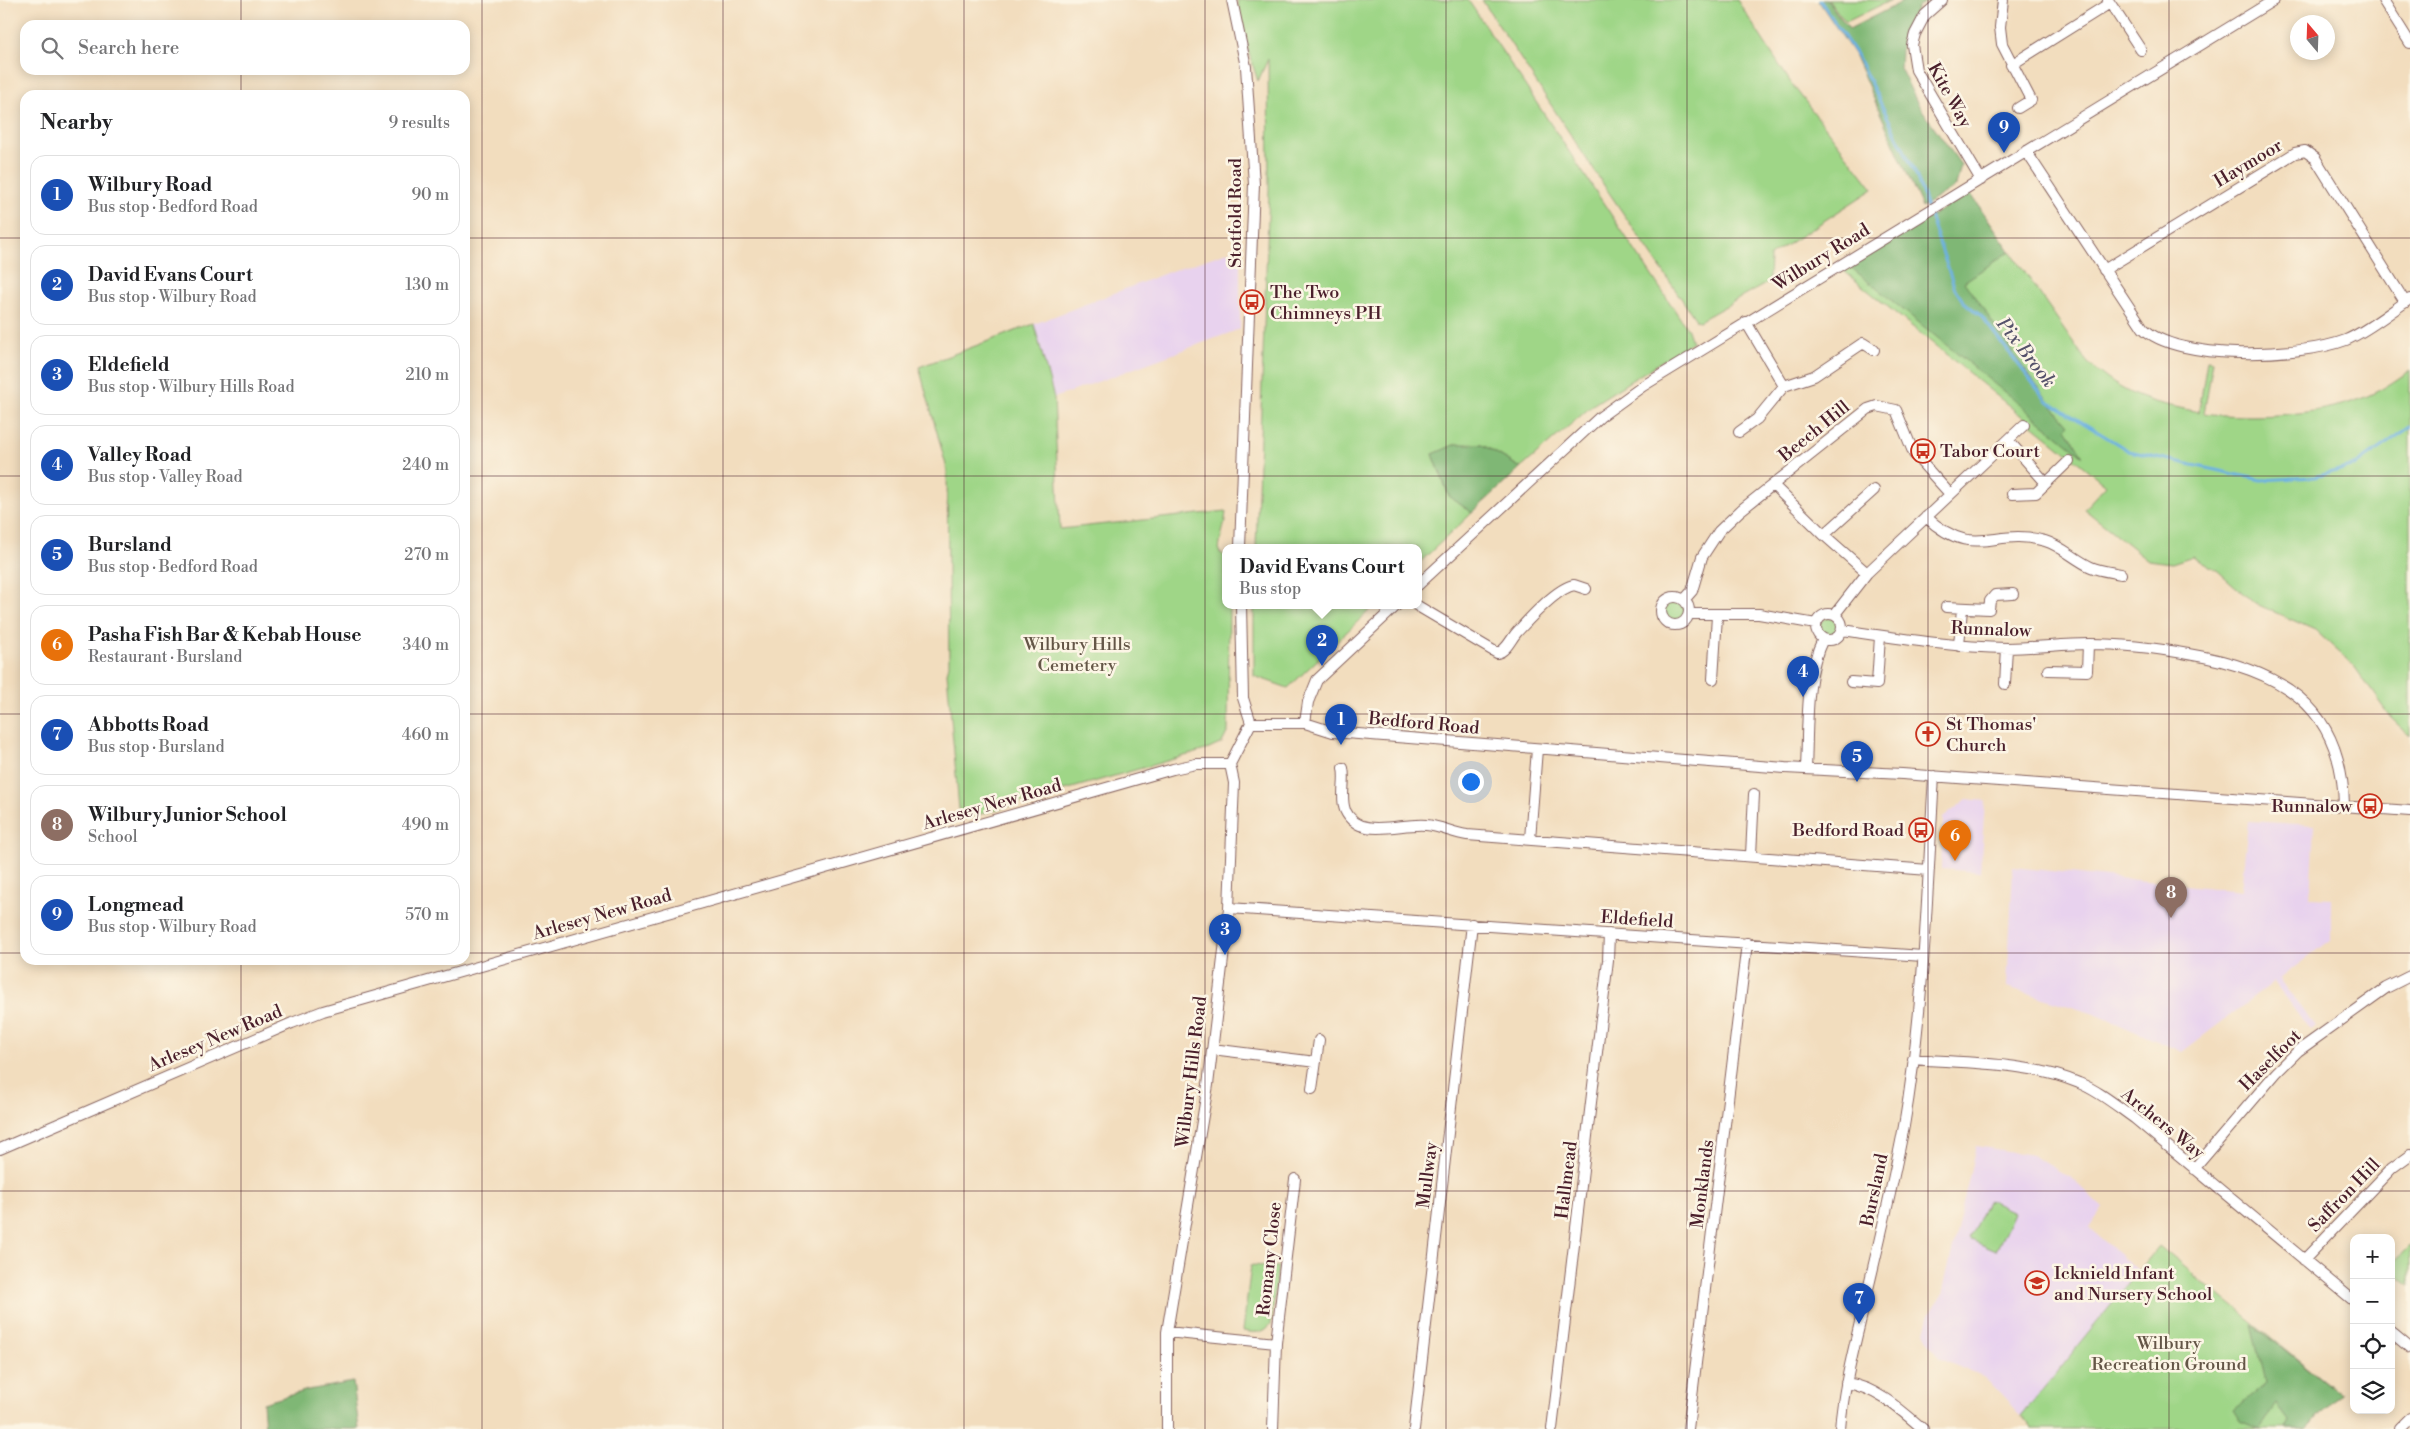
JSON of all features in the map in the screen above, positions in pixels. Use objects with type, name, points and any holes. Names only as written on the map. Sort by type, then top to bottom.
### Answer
[{"type":"street","name":"Stotfold Road","points":[[1232,0],[1246,67],[1254,184],[1240,544]]},
{"type":"street","name":"Kite Way","points":[[1942,0],[1932,6],[1925,14],[1915,34],[1912,45],[1916,70],[1980,180]]},
{"type":"street","points":[[2003,0],[2000,35],[2004,51],[2031,100],[2018,108]]},
{"type":"street","name":"Wilbury Road","points":[[1422,581],[1600,417],[1746,322],[2274,0]]},
{"type":"street","points":[[2383,0],[2410,43]]},
{"type":"street","points":[[2012,65],[2109,2],[2141,50]]},
{"type":"street","points":[[2026,151],[2142,328],[2152,336],[2173,344],[2226,353],[2273,353],[2342,341],[2360,332],[2407,300]]},
{"type":"street","name":"Haymoor","points":[[2104,270],[2295,153],[2305,151],[2315,158],[2407,300]]},
{"type":"street","points":[[1746,322],[1784,386]]},
{"type":"street","points":[[1739,432],[1757,419],[1784,386],[1814,376],[1863,342],[1874,350]]},
{"type":"street","name":"Beech Hill","points":[[1684,600],[1692,591],[1698,567],[1712,540],[1728,522],[1868,409],[1888,407],[1896,410],[1902,420],[1914,454],[1950,494]]},
{"type":"street","points":[[1834,614],[1867,573],[2024,425]]},
{"type":"street","points":[[2008,440],[2046,483]]},
{"type":"street","points":[[2012,494],[2036,493],[2069,461]]},
{"type":"street","name":"Beech Hill","points":[[1773,485],[1824,535],[1867,573]]},
{"type":"street","points":[[1824,535],[1874,490]]},
{"type":"street","points":[[1926,517],[1940,530],[1964,541],[2038,539],[2052,543],[2090,567],[2121,574]]},
{"type":"street","points":[[1422,609],[1497,653],[1504,650],[1518,631],[1563,589],[1574,585],[1586,589]]},
{"type":"street","points":[[1946,607],[1989,609],[1990,601],[1995,595],[2013,594]]},
{"type":"street","points":[[1677,596],[1688,605],[1689,614],[1683,622],[1675,625],[1669,624],[1661,616],[1660,608],[1667,598],[1677,596]]},
{"type":"street","points":[[1959,646],[1962,608]]},
{"type":"street","points":[[1230,764],[1251,723],[1243,698],[1241,609]]},
{"type":"street","points":[[1305,723],[1308,702],[1317,680],[1393,609]]},
{"type":"street","points":[[1689,614],[1717,616],[1759,614],[1816,624]]},
{"type":"street","points":[[1834,614],[1841,620],[1842,630],[1835,639],[1823,639],[1817,633],[1816,624],[1823,615],[1834,614]]},
{"type":"street","points":[[1713,679],[1717,616]]},
{"type":"street","name":"Runnalow","points":[[1842,630],[1959,646],[2006,648],[2088,644],[2137,645],[2230,662],[2257,671],[2279,682],[2301,699],[2330,734],[2344,778],[2344,805]]},
{"type":"street","points":[[1851,682],[1877,684],[1880,636]]},
{"type":"street","points":[[1806,769],[1813,668],[1823,639]]},
{"type":"street","points":[[2048,670],[2087,671],[2088,644]]},
{"type":"street","points":[[2005,684],[2006,648]]},
{"type":"street","name":"Bedford Road","points":[[1251,723],[1305,723],[1333,732],[1536,749],[2344,805],[2410,812]]},
{"type":"street","points":[[1530,839],[1536,749]]},
{"type":"street","name":"Arlesey New Road","points":[[0,1149],[292,1022],[323,1011],[1173,769],[1196,764],[1230,764]]},
{"type":"street","name":"Wilbury Hills Road","points":[[1167,1429],[1167,1332],[1200,1138],[1229,908],[1234,783],[1230,764]]},
{"type":"street","points":[[1343,768],[1344,808],[1351,818],[1363,826],[1371,828],[1424,824],[1467,835],[1751,855],[1929,870]]},
{"type":"street","name":"Bursland","points":[[1840,1429],[1846,1382],[1889,1199],[1904,1125],[1913,1059],[1923,956],[1934,776]]},
{"type":"street","points":[[1751,855],[1754,794]]},
{"type":"street","name":"Eldefield","points":[[1229,908],[1923,956]]},
{"type":"street","name":"Mullway","points":[[1414,1429],[1472,924]]},
{"type":"street","name":"Hallmead","points":[[1552,1429],[1608,960],[1609,934]]},
{"type":"street","name":"Monklands","points":[[1688,1429],[1747,943]]},
{"type":"street","name":"Haselfoot","points":[[2194,1169],[2276,1073],[2298,1051],[2386,988],[2410,976]]},
{"type":"street","points":[[1312,1088],[1319,1040]]},
{"type":"street","points":[[1212,1050],[1316,1062]]},
{"type":"street","name":"Archers Way","points":[[1913,1059],[2029,1069],[2080,1083],[2100,1094],[2134,1118],[2350,1298]]},
{"type":"street","name":"Saffron Hill","points":[[2304,1260],[2392,1168],[2410,1155]]},
{"type":"street","name":"Romany Close","points":[[1273,1429],[1276,1343],[1295,1179]]},
{"type":"street","name":"Romany Close","points":[[1167,1332],[1276,1343]]},
{"type":"street","points":[[2395,1335],[2410,1348]]},
{"type":"street","points":[[1846,1382],[1869,1390],[1923,1429]]},
{"type":"street","points":[[2399,1429],[2410,1418]]},
{"type":"shaded area","points":[[1240,248],[1240,329],[1054,398],[1034,324],[1174,270]]},
{"type":"shaded area","points":[[1967,799],[1985,801],[1980,872],[1941,869],[1943,818]]},
{"type":"shaded area","points":[[2248,821],[2314,825],[2310,897],[2331,898],[2331,939],[2279,979],[2315,1027],[2310,1031],[2274,982],[2182,1052],[2095,1014],[2007,987],[2013,867],[2241,891]]},
{"type":"shaded area","name":"Icknield Infant and Nursery School","points":[[1976,1146],[2032,1155],[2071,1178],[2103,1208],[2089,1228],[2139,1271],[2021,1416],[1985,1378],[1938,1358],[1925,1332],[1929,1316],[1942,1295]]},
{"type":"green space","points":[[1237,0],[1468,0],[1688,330],[1692,342],[1594,404],[1521,468],[1481,444],[1433,454],[1449,496],[1472,513],[1422,560],[1422,544],[1256,544],[1269,190],[1268,59],[1258,81],[1249,54]]},
{"type":"green space","points":[[1482,0],[1737,0],[1791,83],[1873,189],[1770,256],[1769,282],[1699,321],[1696,320],[1601,181]]},
{"type":"green space","points":[[1818,0],[1827,0],[1849,29],[1906,0],[1931,0],[1918,6],[1902,34],[1900,68],[1918,104],[1961,165],[1956,186],[1922,207],[1854,54]]},
{"type":"green space","points":[[1828,0],[1891,0],[1846,22]]},
{"type":"green space","points":[[1970,193],[2087,362],[2126,391],[2138,396],[2165,405],[2199,412],[2207,360],[2213,361],[2204,413],[2245,416],[2291,414],[2314,411],[2356,400],[2379,391],[2410,371],[2410,736],[2390,717],[2354,666],[2315,630],[2254,603],[2218,571],[2193,556],[2172,563],[2148,560],[2084,509],[2106,485],[1844,271],[1848,265]]},
{"type":"green space","points":[[1970,193],[2010,251],[1964,282],[2027,373],[2069,425],[2066,428],[2083,456],[1848,265]]},
{"type":"green space","name":"Wilbury Hills Cemetery","points":[[1034,324],[1054,398],[1060,529],[1226,511],[1219,552],[1222,554],[1222,609],[1229,609],[1228,731],[1222,743],[1209,749],[960,820],[947,673],[949,665],[947,469],[919,367]]},
{"type":"green space","points":[[1456,444],[1481,444],[1521,468],[1472,513],[1449,496],[1433,454]]},
{"type":"green space","points":[[1674,599],[1682,602],[1685,610],[1682,618],[1674,621],[1666,618],[1663,610],[1666,602]]},
{"type":"green space","points":[[1254,609],[1371,609],[1288,688],[1254,676]]},
{"type":"green space","points":[[1829,618],[1835,621],[1838,627],[1835,633],[1829,636],[1823,633],[1820,627],[1823,621]]},
{"type":"green space","points":[[1988,1200],[2014,1212],[1996,1251],[1969,1239]]},
{"type":"green space","points":[[2410,1245],[2410,1285],[2395,1272],[2395,1261]]},
{"type":"green space","name":"Wilbury Recreation Ground","points":[[2159,1246],[2340,1394],[2307,1429],[2032,1429],[2021,1416]]},
{"type":"green space","points":[[1251,1265],[1278,1267],[1271,1324],[1265,1330],[1255,1332],[1243,1331]]},
{"type":"green space","points":[[2252,1324],[2340,1394],[2307,1429],[2285,1429],[2289,1421],[2277,1405],[2260,1429],[2241,1421],[2234,1410],[2266,1383]]},
{"type":"green space","points":[[353,1382],[359,1429],[265,1429],[263,1403],[308,1390]]},
{"type":"waterway","name":"Pix Brook","points":[[1820,0],[1857,56],[1915,172],[1955,289],[1963,301],[1981,316],[2046,400],[2129,451],[2261,480],[2314,477],[2354,466],[2410,427]]},
{"type":"place","name":"Longmead","points":[[2004,153]]},
{"type":"place","name":"The Two Chimneys PH","points":[[1252,302]]},
{"type":"place","name":"Tabor Court","points":[[1923,451]]},
{"type":"place","name":"David Evans Court","points":[[1322,666]]},
{"type":"place","name":"Valley Road","points":[[1803,697]]},
{"type":"place","name":"St Thomas' Church","points":[[1928,734]]},
{"type":"place","name":"Wilbury Road","points":[[1341,745]]},
{"type":"place","name":"Bursland","points":[[1857,782]]},
{"type":"place","name":"Runnalow","points":[[2370,806]]},
{"type":"place","name":"Bedford Road","points":[[1921,830]]},
{"type":"place","name":"Pasha Fish Bar & Kebab House","points":[[1955,861]]},
{"type":"place","name":"Wilbury Junior School","points":[[2171,918]]},
{"type":"place","name":"Eldefield","points":[[1225,955]]},
{"type":"place","name":"Icknield Infant and Nursery School","points":[[2037,1283]]},
{"type":"place","name":"Abbotts Road","points":[[1859,1324]]}]
